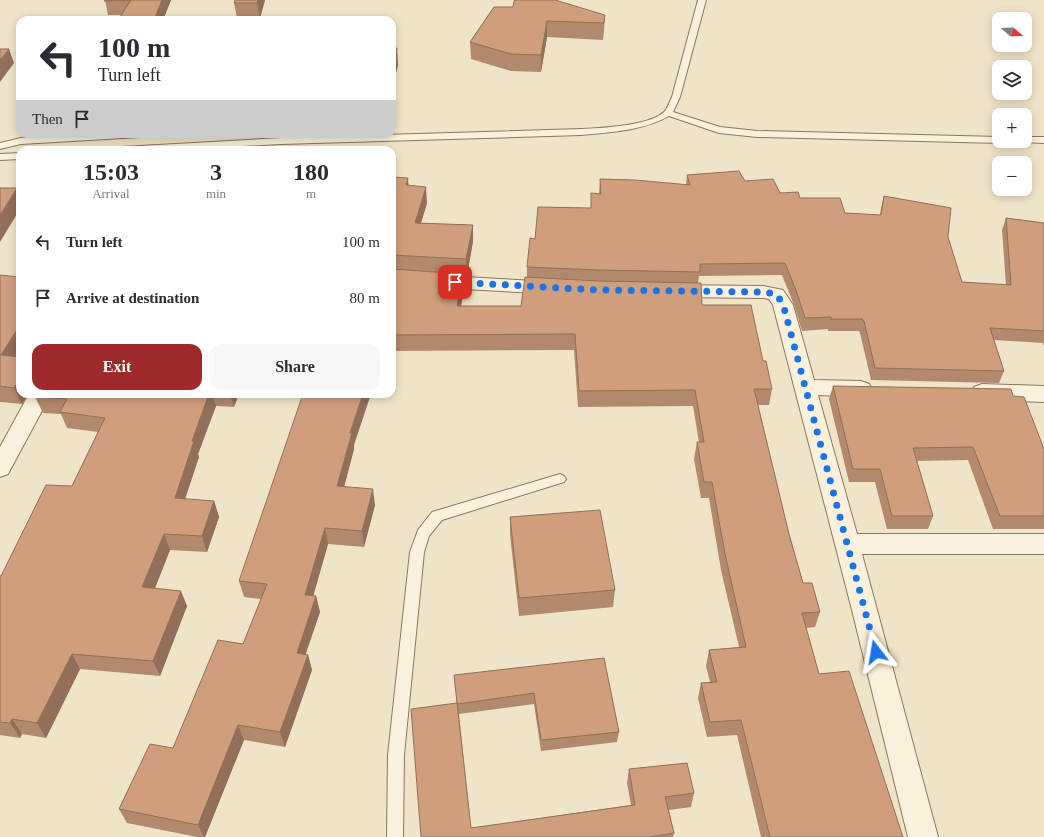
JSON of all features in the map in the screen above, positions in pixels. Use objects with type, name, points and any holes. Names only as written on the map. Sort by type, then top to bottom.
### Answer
[{"type":"street","points":[[396,279],[573,289]]},
{"type":"street","points":[[652,291],[763,292],[776,294],[783,304],[923,837]]},
{"type":"street","points":[[804,387],[884,389]]},
{"type":"street","points":[[964,392],[1044,394]]},
{"type":"street","points":[[0,468],[38,398]]},
{"type":"street","points":[[847,544],[1044,544]]},
{"type":"lane","points":[[396,138],[581,132],[626,128],[652,122],[668,113],[676,97],[702,0]]},
{"type":"lane","points":[[668,113],[719,130],[757,134],[992,140]]},
{"type":"lane","points":[[0,146],[21,141],[73,138]]},
{"type":"lane","points":[[193,146],[281,141],[381,138]]},
{"type":"lane","points":[[1032,140],[1044,140]]},
{"type":"lane","points":[[0,157],[16,156]]},
{"type":"lane","points":[[395,837],[396,755],[417,552],[423,534],[437,516],[560,478]]},
{"type":"building","points":[[105,0],[131,0],[104,1]]},
{"type":"building","points":[[131,0],[162,0],[156,16],[121,16]]},
{"type":"building","points":[[235,0],[258,0],[257,3],[234,3]]},
{"type":"building","points":[[555,0],[605,15],[604,23],[547,21],[541,55],[511,54],[470,42],[494,7],[513,7],[514,1]]},
{"type":"building","points":[[0,49],[9,49],[0,60]]},
{"type":"building","points":[[739,171],[745,181],[773,179],[780,193],[798,192],[800,198],[840,198],[845,213],[881,215],[884,196],[951,208],[948,237],[962,282],[1011,285],[1006,218],[1044,223],[1044,331],[990,328],[1004,371],[875,368],[864,321],[862,319],[831,319],[831,317],[805,318],[785,263],[700,264],[700,272],[527,267],[530,238],[535,239],[538,207],[591,208],[591,193],[601,194],[600,179],[635,180],[690,185],[687,175]]},
{"type":"building","points":[[396,177],[408,178],[406,185],[426,187],[415,223],[473,225],[466,259],[396,255]]},
{"type":"building","points":[[0,188],[16,188],[16,190],[0,215]]},
{"type":"building","points":[[396,269],[463,274],[457,306],[521,306],[525,277],[598,281],[701,283],[702,305],[751,305],[763,361],[766,361],[772,389],[754,389],[789,534],[803,583],[812,583],[820,612],[802,613],[819,674],[849,671],[903,837],[770,837],[741,720],[710,722],[701,683],[717,682],[709,650],[746,647],[725,554],[712,482],[704,482],[697,442],[704,442],[695,390],[579,391],[575,334],[396,335]]},
{"type":"building","points":[[0,275],[16,277],[16,331],[1,355],[16,357],[16,385],[14,388],[0,386]]},
{"type":"building","points":[[833,386],[1011,389],[1013,396],[1024,397],[1044,449],[1044,516],[1000,516],[973,447],[913,448],[933,516],[892,516],[880,469],[853,469]]},
{"type":"building","points":[[51,398],[208,398],[192,441],[194,441],[175,498],[214,501],[202,536],[164,534],[142,587],[181,591],[153,661],[72,654],[37,723],[12,719],[10,723],[0,722],[0,576],[46,485],[72,486],[105,418],[60,412],[67,399]]},
{"type":"building","points":[[302,398],[362,398],[350,433],[352,433],[337,486],[373,489],[362,531],[325,528],[305,595],[316,596],[297,653],[308,655],[280,732],[238,725],[198,825],[119,809],[150,744],[173,748],[218,640],[243,644],[267,584],[239,581]]},
{"type":"building","points":[[600,510],[615,590],[519,598],[510,517]]},
{"type":"building","points":[[604,658],[619,732],[541,740],[534,693],[457,703],[454,675]]},
{"type":"building","points":[[457,703],[471,828],[635,805],[629,769],[687,763],[694,793],[665,797],[674,833],[650,837],[421,837],[411,709]]},
{"type":"route","points":[[455,282],[597,290],[763,292],[776,294],[783,304],[876,652]]}]
